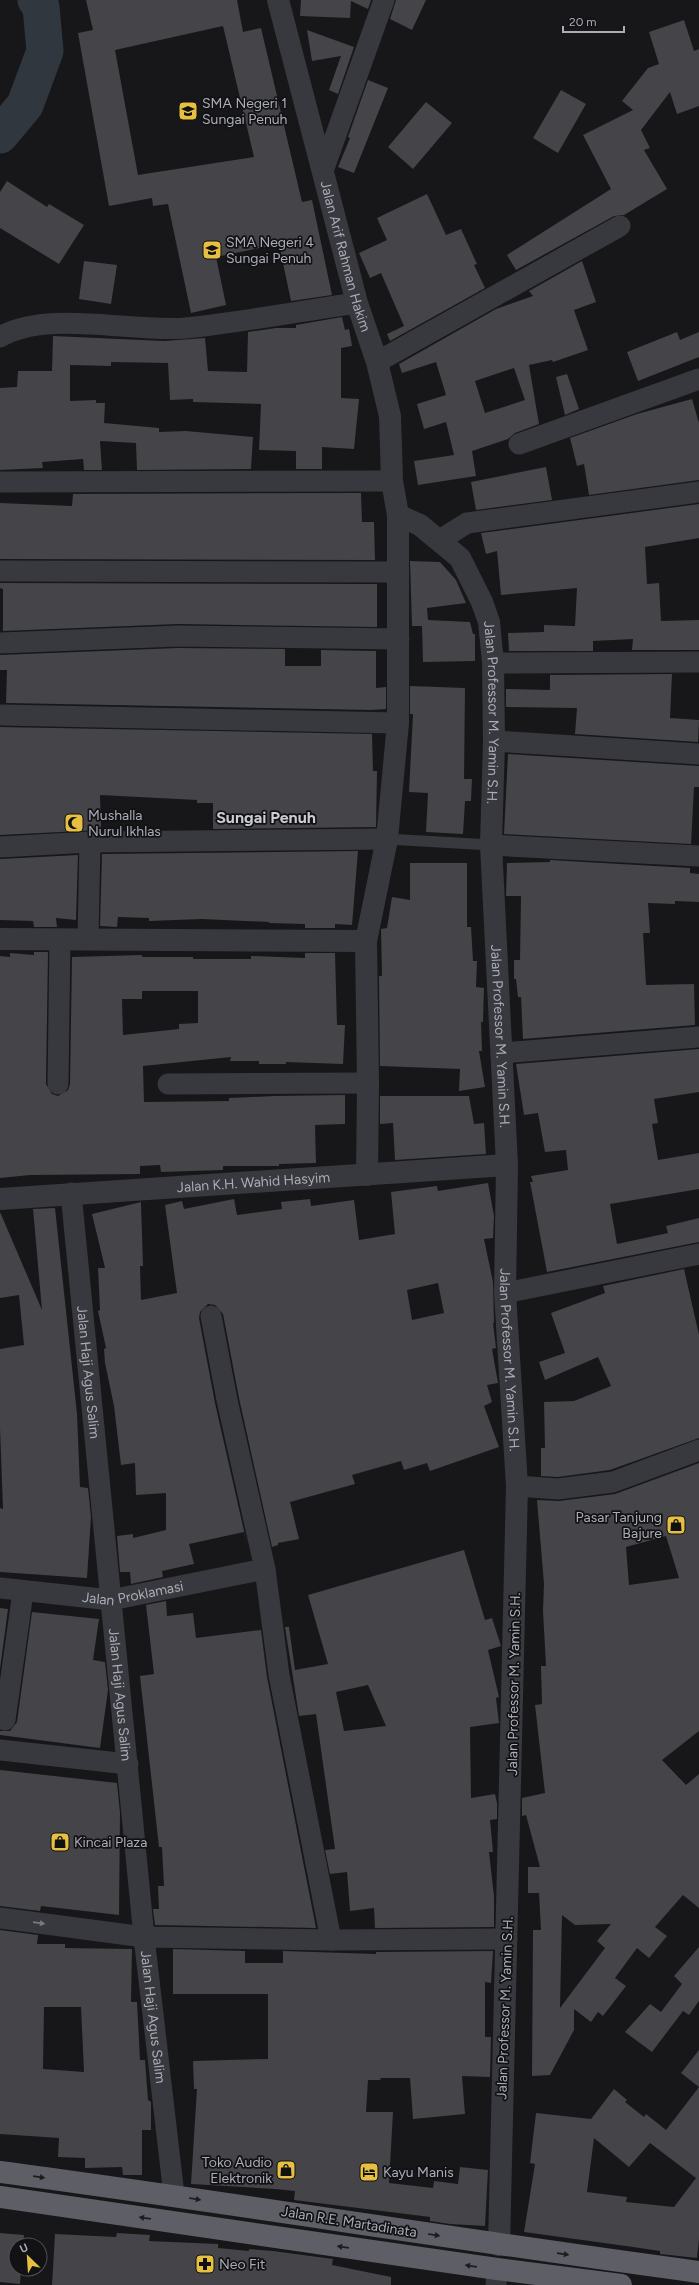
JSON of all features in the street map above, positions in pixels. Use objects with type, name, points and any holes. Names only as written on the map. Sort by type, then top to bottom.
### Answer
[{"type":"highway","name":"Jalan R.E. Martadinata","points":[[0,2172],[174,2195],[499,2245],[699,2272]]},
{"type":"highway","name":"Jalan R.E. Martadinata","points":[[0,2197],[496,2277],[621,2285]]},
{"type":"highway","points":[[496,2277],[499,2245]]},
{"type":"street","name":"Jalan Arif Rahman Hakim","points":[[278,0],[357,303],[377,362],[390,416],[392,481],[398,515],[398,723],[387,839],[366,941],[368,1083],[366,1175]]},
{"type":"street","points":[[323,171],[384,0]]},
{"type":"street","points":[[377,362],[620,226]]},
{"type":"street","points":[[0,337],[11,330],[57,323],[184,328],[357,303]]},
{"type":"street","points":[[519,444],[699,379]]},
{"type":"street","points":[[0,482],[392,481]]},
{"type":"street","points":[[440,540],[467,523],[699,492]]},
{"type":"street","name":"Jalan Professor M. Yamin S.H.","points":[[398,515],[420,525],[460,558],[482,602],[489,622],[493,663],[494,741],[491,845],[507,1165],[505,1293],[517,1486],[499,2245]]},
{"type":"street","points":[[0,571],[397,572]]},
{"type":"street","points":[[0,643],[178,636],[398,639]]},
{"type":"street","points":[[493,663],[699,662]]},
{"type":"street","points":[[0,715],[398,723]]},
{"type":"street","points":[[494,741],[699,754]]},
{"type":"street","points":[[0,847],[90,842],[387,839]]},
{"type":"street","points":[[88,938],[90,842]]},
{"type":"street","points":[[491,845],[699,856]]},
{"type":"street","points":[[0,939],[88,938],[366,941]]},
{"type":"street","points":[[58,1084],[60,939]]},
{"type":"street","points":[[501,1053],[699,1037]]},
{"type":"street","points":[[168,1084],[368,1083]]},
{"type":"street","name":"Jalan K.H. Wahid Hasyim","points":[[0,1199],[71,1193],[507,1165]]},
{"type":"street","name":"Jalan Haji Agus Salim","points":[[71,1193],[144,1937],[174,2195]]},
{"type":"street","points":[[505,1293],[699,1254]]},
{"type":"street","points":[[211,1316],[227,1400],[265,1569],[279,1675],[331,1940]]},
{"type":"street","points":[[517,1486],[558,1489],[613,1482],[699,1450]]},
{"type":"street","name":"Jalan Proklamasi","points":[[0,1588],[23,1592],[111,1600],[265,1569]]},
{"type":"street","points":[[5,1720],[23,1592]]},
{"type":"street","points":[[0,1750],[128,1764]]},
{"type":"street","points":[[0,1918],[144,1937],[331,1940],[507,1939]]},
{"type":"lane","points":[[387,839],[491,845]]},
{"type":"building","points":[[86,0],[237,0],[243,32],[261,28],[302,202],[312,200],[332,295],[291,301],[279,244],[216,257],[226,305],[191,313],[168,204],[153,206],[152,198],[109,206],[78,33],[93,30]],"holes":[[[223,26],[254,157],[138,175],[115,50]]]},
{"type":"building","points":[[301,0],[371,0],[368,9],[351,1],[350,18],[300,16]]},
{"type":"building","points":[[396,0],[426,0],[412,30],[390,19]]},
{"type":"building","points":[[684,20],[694,51],[699,49],[699,106],[677,114],[670,92],[641,130],[650,148],[644,150],[667,189],[624,215],[614,216],[516,270],[507,255],[611,189],[583,135],[633,110],[622,101],[648,68],[659,64],[649,32]]},
{"type":"building","points":[[307,30],[354,47],[338,94],[329,90],[341,56],[312,61]]},
{"type":"building","points":[[368,80],[388,88],[354,173],[338,167],[350,138],[348,137]]},
{"type":"building","points":[[561,90],[586,104],[558,153],[533,138]]},
{"type":"building","points":[[426,102],[452,123],[413,169],[388,147]]},
{"type":"building","points":[[7,181],[47,207],[49,204],[84,225],[59,264],[0,228],[0,192]]},
{"type":"building","points":[[427,194],[446,235],[461,229],[477,264],[474,265],[485,288],[390,341],[387,334],[404,326],[381,273],[370,278],[359,253],[387,240],[377,218]]},
{"type":"building","points":[[84,261],[117,265],[111,304],[79,299]]},
{"type":"building","points":[[582,261],[596,302],[574,310],[588,350],[553,362],[552,360],[529,365],[539,424],[515,433],[508,439],[472,451],[476,476],[418,485],[414,461],[454,455],[446,422],[424,429],[417,404],[446,395],[436,362],[402,373],[399,364],[496,309],[533,296],[529,291]],"holes":[[[514,368],[525,400],[485,413],[475,381]]]},
{"type":"building","points":[[342,317],[345,330],[349,329],[352,346],[341,348],[341,398],[359,399],[354,449],[322,447],[322,469],[296,469],[296,451],[259,450],[261,404],[193,402],[193,399],[170,400],[168,363],[111,362],[111,366],[70,365],[70,401],[96,400],[96,403],[105,403],[104,423],[159,428],[159,432],[186,431],[253,437],[251,469],[137,470],[136,443],[100,441],[102,470],[84,470],[83,459],[42,462],[43,468],[0,470],[0,388],[17,387],[18,371],[52,371],[53,336],[164,341],[205,338],[208,371],[247,372],[248,332],[276,328],[296,328],[296,325]]},
{"type":"building","points":[[677,332],[680,340],[699,332],[699,357],[638,381],[627,352]]},
{"type":"building","points":[[567,374],[579,409],[565,415],[556,377]]},
{"type":"building","points":[[692,399],[699,423],[699,480],[589,495],[584,464],[577,466],[570,438],[637,414]]},
{"type":"building","points":[[546,467],[552,500],[476,510],[471,482]]},
{"type":"building","points":[[361,493],[362,522],[374,522],[375,560],[0,559],[0,503],[72,506],[73,494]]},
{"type":"building","points":[[699,504],[699,538],[645,547],[647,584],[659,583],[661,621],[699,620],[699,650],[632,650],[633,639],[593,641],[593,651],[509,651],[508,633],[544,632],[544,625],[575,626],[577,588],[501,595],[497,551],[486,554],[481,533]]},
{"type":"building","points":[[410,561],[440,562],[456,580],[466,603],[427,608],[428,620],[470,622],[473,634],[475,634],[475,661],[423,662],[422,626],[412,626]]},
{"type":"building","points":[[0,583],[377,584],[377,627],[178,624],[3,631],[3,589],[0,588]]},
{"type":"building","points":[[178,648],[285,649],[285,666],[321,666],[321,650],[376,651],[376,688],[386,687],[386,709],[371,710],[6,703],[7,670],[0,670],[0,655]]},
{"type":"building","points":[[672,674],[670,718],[699,720],[698,742],[575,734],[577,708],[506,707],[506,689],[550,690],[550,675]]},
{"type":"building","points":[[410,686],[465,688],[464,779],[472,779],[471,801],[465,801],[463,834],[426,832],[428,793],[409,792],[413,714],[410,714]]},
{"type":"building","points":[[0,727],[372,734],[373,771],[377,771],[376,827],[213,829],[213,803],[197,803],[197,800],[100,795],[101,830],[0,835]]},
{"type":"building","points":[[508,754],[699,766],[699,787],[694,787],[691,844],[504,834]]},
{"type":"building","points":[[358,851],[352,925],[335,924],[335,928],[305,928],[305,924],[202,919],[149,921],[149,918],[118,917],[117,927],[100,926],[102,854]]},
{"type":"building","points":[[78,855],[76,920],[56,918],[57,927],[34,927],[33,921],[0,920],[0,859]]},
{"type":"building","points":[[550,860],[690,868],[690,873],[699,874],[699,902],[675,901],[675,904],[648,903],[650,933],[643,933],[646,985],[694,984],[695,1025],[523,1039],[521,997],[518,997],[516,979],[514,979],[514,960],[520,960],[521,896],[506,896],[507,863],[550,862]]},
{"type":"building","points":[[410,863],[467,863],[467,927],[471,927],[473,961],[477,961],[476,987],[484,988],[483,1022],[481,1022],[482,1051],[479,1051],[485,1087],[459,1091],[460,1069],[380,1066],[379,976],[382,976],[381,929],[387,928],[392,897],[410,900]]},
{"type":"building","points":[[34,952],[48,952],[46,1084],[52,1094],[58,1096],[68,1090],[70,1084],[72,957],[142,955],[142,957],[193,957],[193,959],[251,959],[251,956],[305,958],[305,953],[335,953],[337,1025],[345,1025],[343,1064],[286,1062],[286,1064],[259,1064],[259,1061],[230,1061],[231,1057],[143,1066],[144,1102],[229,1101],[229,1098],[345,1095],[345,1124],[315,1125],[316,1163],[279,1164],[279,1166],[223,1166],[223,1170],[161,1172],[160,1165],[140,1166],[140,1174],[30,1175],[0,1178],[0,956],[10,957],[10,953],[34,955]],"holes":[[[142,991],[198,991],[198,1023],[179,1024],[179,1029],[123,1035],[122,999],[142,999]]]},
{"type":"building","points":[[699,1049],[699,1092],[654,1099],[658,1123],[652,1124],[658,1160],[699,1153],[699,1189],[610,1204],[617,1244],[668,1233],[666,1226],[699,1218],[699,1242],[547,1272],[530,1182],[533,1182],[531,1176],[568,1170],[566,1150],[545,1152],[538,1113],[524,1115],[516,1064]]},
{"type":"building","points":[[380,1096],[469,1096],[474,1124],[484,1123],[486,1154],[395,1160],[393,1123],[380,1124]]},
{"type":"building","points":[[488,1183],[494,1216],[493,1238],[484,1239],[493,1282],[493,1323],[496,1348],[492,1349],[498,1383],[487,1385],[492,1402],[484,1406],[499,1447],[430,1471],[427,1463],[404,1470],[401,1461],[352,1475],[355,1484],[290,1502],[299,1539],[278,1543],[278,1545],[272,1547],[239,1398],[223,1314],[215,1305],[208,1304],[200,1312],[199,1318],[215,1403],[249,1553],[244,1532],[189,1544],[194,1564],[162,1571],[163,1577],[131,1584],[130,1572],[120,1572],[117,1536],[133,1534],[133,1538],[166,1530],[166,1493],[136,1495],[135,1463],[121,1465],[114,1406],[105,1363],[104,1349],[106,1348],[98,1311],[100,1310],[98,1268],[105,1268],[92,1214],[141,1202],[143,1266],[140,1266],[141,1300],[177,1293],[165,1205],[182,1201],[184,1209],[234,1199],[237,1215],[282,1209],[281,1202],[310,1199],[311,1206],[354,1200],[359,1240],[395,1234],[391,1192],[437,1186],[438,1191]],"holes":[[[438,1283],[444,1313],[412,1320],[407,1290]]]},
{"type":"building","points":[[55,1208],[77,1414],[80,1487],[88,1488],[91,1517],[87,1578],[0,1572],[0,1508],[3,1509],[0,1428],[0,1349],[24,1345],[19,1295],[0,1298],[0,1212],[42,1310],[33,1209]]},
{"type":"building","points":[[684,1269],[699,1335],[699,1438],[610,1470],[558,1477],[541,1476],[541,1448],[545,1448],[544,1402],[574,1401],[611,1386],[598,1357],[545,1380],[539,1362],[565,1353],[551,1313],[605,1293],[603,1286]]},
{"type":"building","points":[[699,1463],[699,1731],[662,1760],[686,1785],[699,1774],[699,1908],[683,1895],[655,1927],[667,1936],[649,1958],[637,1948],[615,1978],[626,1986],[603,2016],[598,2012],[591,2022],[574,2009],[574,2030],[550,2075],[532,2076],[533,1930],[541,1930],[539,1893],[528,1893],[528,1867],[540,1867],[526,1815],[522,1816],[522,1798],[545,1793],[535,1705],[542,1704],[541,1666],[546,1666],[543,1611],[544,1584],[537,1500],[559,1501],[615,1494]],"holes":[[[666,1536],[679,1578],[629,1585],[626,1547]],[[562,1915],[575,1925],[611,1924],[597,1941],[605,1948],[560,2008]]]},
{"type":"building","points":[[464,1550],[485,1620],[492,1618],[501,1646],[488,1650],[499,1697],[496,1698],[499,1723],[470,1727],[471,1798],[495,1794],[497,1803],[497,1819],[490,1820],[493,1852],[489,1852],[494,1896],[494,1927],[375,1928],[374,1908],[350,1911],[347,1872],[330,1874],[325,1850],[335,1849],[316,1714],[299,1716],[285,1627],[289,1627],[295,1670],[328,1664],[308,1595]],"holes":[[[368,1685],[386,1726],[344,1731],[336,1692]]]},
{"type":"building","points":[[166,1601],[167,1616],[193,1613],[196,1638],[261,1630],[267,1677],[316,1928],[155,1925],[153,1909],[159,1909],[158,1886],[164,1886],[162,1847],[159,1847],[140,1676],[154,1674],[146,1605]]},
{"type":"building","points":[[0,1608],[8,1609],[0,1669]]},
{"type":"building","points":[[32,1612],[99,1619],[93,1660],[105,1662],[108,1690],[100,1748],[0,1735],[0,1731],[10,1731],[17,1722]]},
{"type":"building","name":"Kincai Plaza","points":[[0,1770],[117,1783],[120,1813],[119,1915],[41,1906],[40,1911],[0,1906]]},
{"type":"building","points":[[0,1930],[38,1935],[37,1944],[65,1944],[65,1948],[132,1949],[131,2002],[137,2002],[140,2060],[145,2060],[148,2100],[151,2102],[151,2130],[142,2130],[142,2175],[123,2175],[122,2167],[85,2168],[85,2158],[58,2157],[59,2138],[0,2134]],"holes":[[[44,2007],[81,2007],[84,2072],[43,2069]]]},
{"type":"building","points":[[699,1947],[699,2001],[689,2015],[683,2011],[652,2052],[625,2032],[650,2004],[661,2012],[682,1984],[674,1976]]},
{"type":"building","points":[[173,1949],[245,1951],[245,1963],[283,1963],[283,1951],[376,1954],[376,1952],[493,1951],[491,1983],[485,1982],[485,2037],[491,2037],[490,2077],[462,2076],[465,2114],[413,2119],[410,2078],[381,2078],[380,2080],[368,2080],[366,2112],[393,2112],[389,2183],[433,2188],[434,2181],[458,2184],[460,2167],[488,2170],[485,2226],[450,2224],[430,2221],[430,2217],[294,2200],[295,2191],[191,2184],[197,2089],[194,2089],[193,2061],[268,2059],[268,1994],[173,1994]]},
{"type":"building","points":[[699,2050],[699,2087],[681,2073]]},
{"type":"building","points":[[699,2087],[699,2239],[697,2258],[660,2254],[660,2251],[524,2232],[535,2164],[530,2163],[536,2113],[591,2119],[614,2089],[627,2100],[625,2102],[644,2117],[646,2114],[666,2130]],"holes":[[[594,2138],[629,2167],[650,2143],[696,2178],[674,2207],[626,2202],[627,2197],[587,2192]]]},
{"type":"building","points":[[0,2233],[24,2235],[24,2237],[8,2237],[8,2277],[20,2277],[20,2284],[0,2282]]},
{"type":"building","points":[[117,2233],[150,2235],[149,2241],[218,2244],[218,2248],[249,2251],[249,2249],[273,2251],[333,2259],[332,2265],[391,2277],[391,2285],[52,2285],[55,2234],[116,2237]]},
{"type":"waterway","points":[[0,135],[25,105],[45,51],[41,7],[36,0]]},
{"type":"place","name":"SMA Negeri 1 Sungai Penuh","points":[[188,111]]},
{"type":"place","name":"SMA Negeri 4 Sungai Penuh","points":[[212,250]]},
{"type":"place","name":"Mushalla Nurul Ikhlas","points":[[74,823]]},
{"type":"place","name":"Pasar Tanjung Bajure","points":[[676,1525]]},
{"type":"place","name":"Kincai Plaza","points":[[60,1842]]},
{"type":"place","name":"Toko Audio Elektronik","points":[[286,2170]]},
{"type":"place","name":"Kayu Manis","points":[[369,2172]]},
{"type":"place","name":"Neo Fit","points":[[205,2264]]},
{"type":"district","name":"Sungai Penuh","points":[[266,817]]}]
